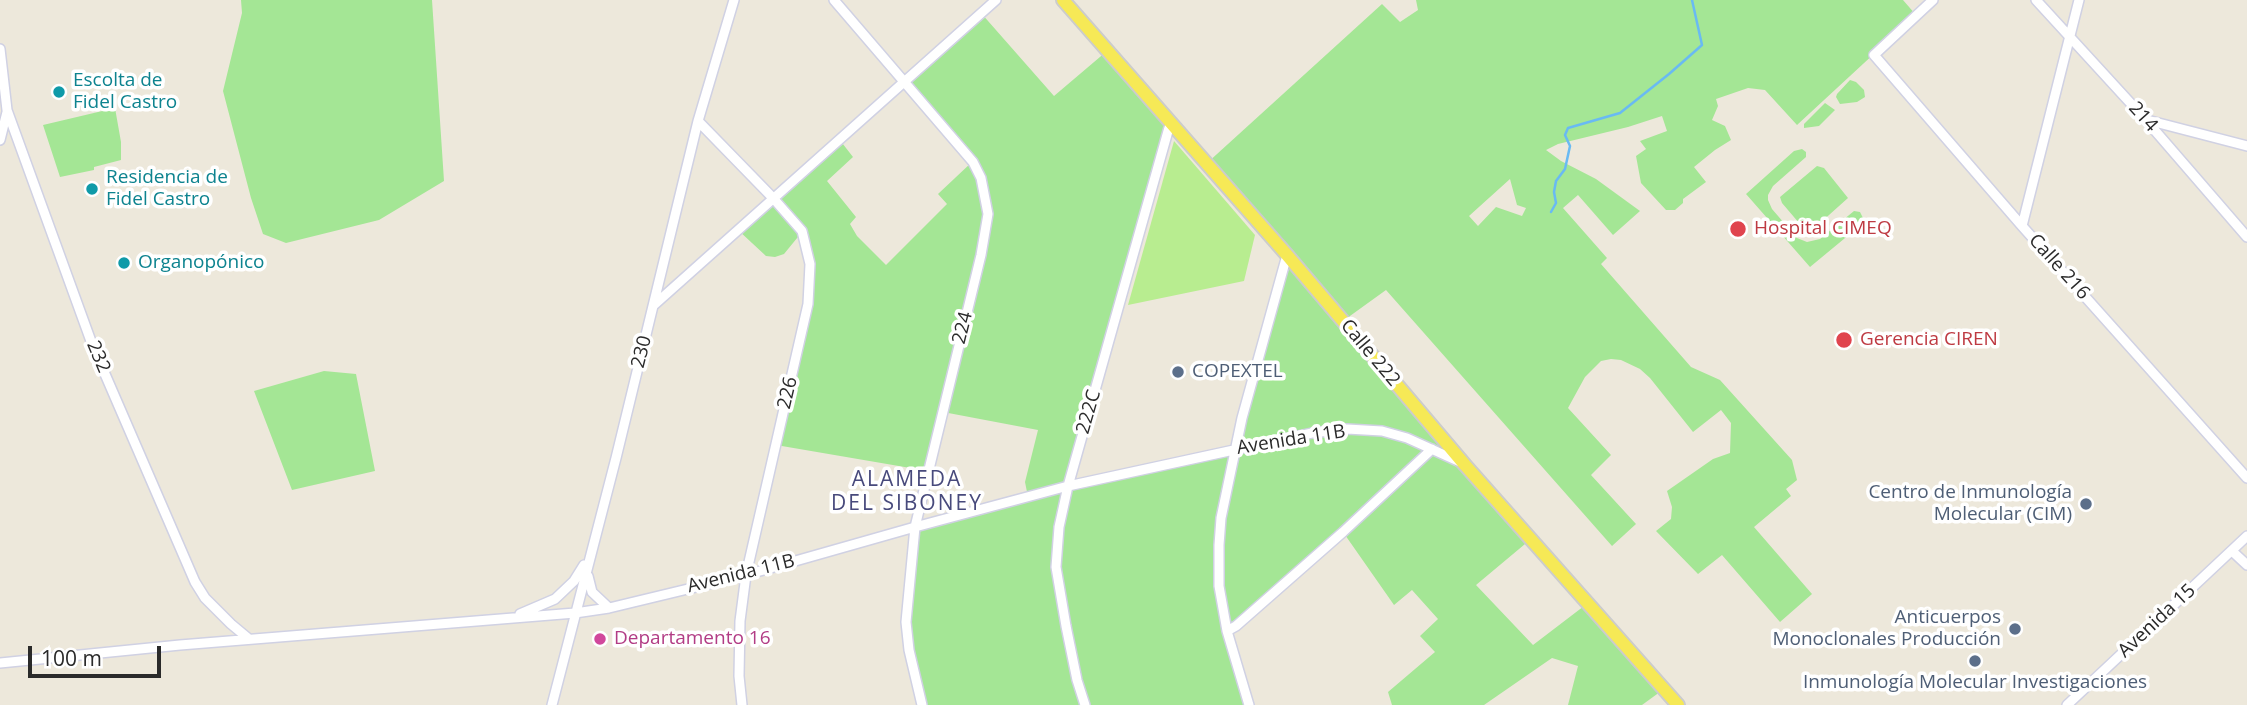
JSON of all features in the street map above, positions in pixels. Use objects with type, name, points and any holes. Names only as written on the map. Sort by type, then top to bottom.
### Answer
[{"type":"main road","name":"Calle 222","points":[[1063,0],[1678,705]]},
{"type":"street","name":"230","points":[[552,705],[698,121],[734,0]]},
{"type":"street","name":"224","points":[[834,0],[973,162],[981,178],[988,214],[981,255],[915,527],[906,622],[909,650],[922,705]]},
{"type":"street","points":[[653,306],[996,0]]},
{"type":"street","name":"Calle 216","points":[[1933,0],[1874,55],[2247,478]]},
{"type":"street","name":"214","points":[[2036,0],[2145,119],[2247,237]]},
{"type":"street","points":[[2022,226],[2079,0]]},
{"type":"street","name":"232","points":[[0,49],[7,110],[92,344],[195,582],[205,598],[249,639]]},
{"type":"street","points":[[0,140],[7,110]]},
{"type":"street","points":[[2145,119],[2247,146]]},
{"type":"street","name":"226","points":[[698,121],[774,198],[802,231],[810,264],[808,304],[746,575],[740,621],[739,676],[742,705]]},
{"type":"street","name":"222C","points":[[1085,705],[1071,653],[1056,567],[1059,527],[1068,486],[1170,124]]},
{"type":"street","points":[[1250,705],[1227,631],[1219,586],[1221,518],[1242,418],[1287,255]]},
{"type":"street","name":"Avenida 11B","points":[[0,663],[609,608],[746,575],[1068,486],[1312,433],[1347,429],[1382,430],[1465,464]]},
{"type":"street","points":[[1227,631],[1333,540],[1432,449]]},
{"type":"street","name":"Avenida 15","points":[[2067,705],[2247,536]]},
{"type":"street","points":[[507,618],[546,604],[566,590],[584,566],[594,540]]},
{"type":"street","points":[[2232,551],[2247,565]]},
{"type":"street","points":[[588,562],[588,578],[592,592],[609,608]]},
{"type":"green space","points":[[241,0],[432,0],[444,181],[379,220],[286,243],[263,234],[223,91],[242,13]]},
{"type":"green space","points":[[1416,0],[1903,0],[1916,15],[1797,125],[1765,90],[1748,88],[1716,99],[1718,106],[1712,120],[1725,126],[1731,140],[1694,167],[1706,182],[1683,199],[1683,203],[1675,210],[1666,210],[1641,183],[1636,156],[1646,149],[1640,141],[1667,131],[1662,116],[1558,144],[1546,150],[1596,179],[1640,211],[1613,235],[1578,195],[1563,208],[1607,258],[1601,264],[1691,367],[1720,380],[1792,460],[1797,480],[1786,489],[1791,496],[1754,527],[1812,594],[1780,622],[1722,555],[1698,574],[1656,531],[1671,519],[1672,507],[1667,491],[1713,459],[1730,453],[1731,423],[1721,410],[1693,432],[1640,369],[1621,360],[1611,359],[1601,361],[1585,377],[1568,408],[1611,455],[1591,475],[1636,524],[1612,546],[1386,290],[1343,321],[1531,539],[1476,585],[1533,645],[1588,603],[1664,689],[1642,705],[1568,705],[1578,666],[1552,658],[1484,705],[1392,705],[1388,692],[1435,652],[1420,636],[1438,619],[1412,590],[1394,605],[1343,532],[1227,631],[1249,705],[922,705],[909,650],[915,527],[1028,497],[1025,482],[1038,430],[943,412],[928,471],[776,445],[808,304],[810,264],[802,232],[784,254],[775,257],[766,256],[738,230],[839,139],[853,157],[827,181],[856,217],[850,224],[857,236],[886,265],[947,204],[938,194],[972,162],[903,82],[981,13],[1054,96],[1107,51],[1170,124],[1069,485],[1237,448],[1287,255],[1206,164],[1382,4],[1400,22],[1418,10]],"holes":[[[1510,179],[1517,205],[1526,208],[1522,216],[1496,207],[1478,226],[1469,216]]]},
{"type":"green space","points":[[1850,80],[1864,90],[1865,97],[1857,102],[1840,104],[1837,94]]},
{"type":"green space","points":[[1825,103],[1835,110],[1819,126],[1804,128],[1804,124]]},
{"type":"green space","points":[[115,108],[121,160],[94,167],[94,170],[60,177],[43,125]]},
{"type":"green space","points":[[1174,141],[1255,235],[1244,281],[1128,305]]},
{"type":"green space","points":[[1802,149],[1806,152],[1806,157],[1773,186],[1768,195],[1772,209],[1797,238],[1807,242],[1820,239],[1854,211],[1860,212],[1864,220],[1810,267],[1746,194],[1794,151]]},
{"type":"green space","points":[[1817,166],[1824,168],[1848,198],[1810,232],[1805,230],[1780,197]]},
{"type":"green space","points":[[324,371],[356,374],[375,471],[292,490],[254,391]]},
{"type":"waterway","points":[[1551,212],[1556,203],[1556,181],[1565,169],[1570,146],[1565,135],[1568,128],[1620,113],[1702,45],[1692,0]]},
{"type":"place","name":"Escolta de Fidel Castro","points":[[59,92]]},
{"type":"place","name":"Residencia de Fidel Castro","points":[[92,189]]},
{"type":"place","name":"Hospital CIMEQ","points":[[1738,229]]},
{"type":"place","name":"Organopónico","points":[[124,263]]},
{"type":"place","name":"Gerencia CIREN","points":[[1844,340]]},
{"type":"place","name":"COPEXTEL","points":[[1178,372]]},
{"type":"place","name":"Centro de Inmunología Molecular (CIM)","points":[[2086,504]]},
{"type":"place","name":"Anticuerpos Monoclonales Producción","points":[[2015,629]]},
{"type":"place","name":"Departamento 16","points":[[600,639]]},
{"type":"place","name":"Inmunología Molecular Investigaciones","points":[[1975,661]]},
{"type":"district","name":"ALAMEDA DEL SIBONEY","points":[[907,492]]}]
